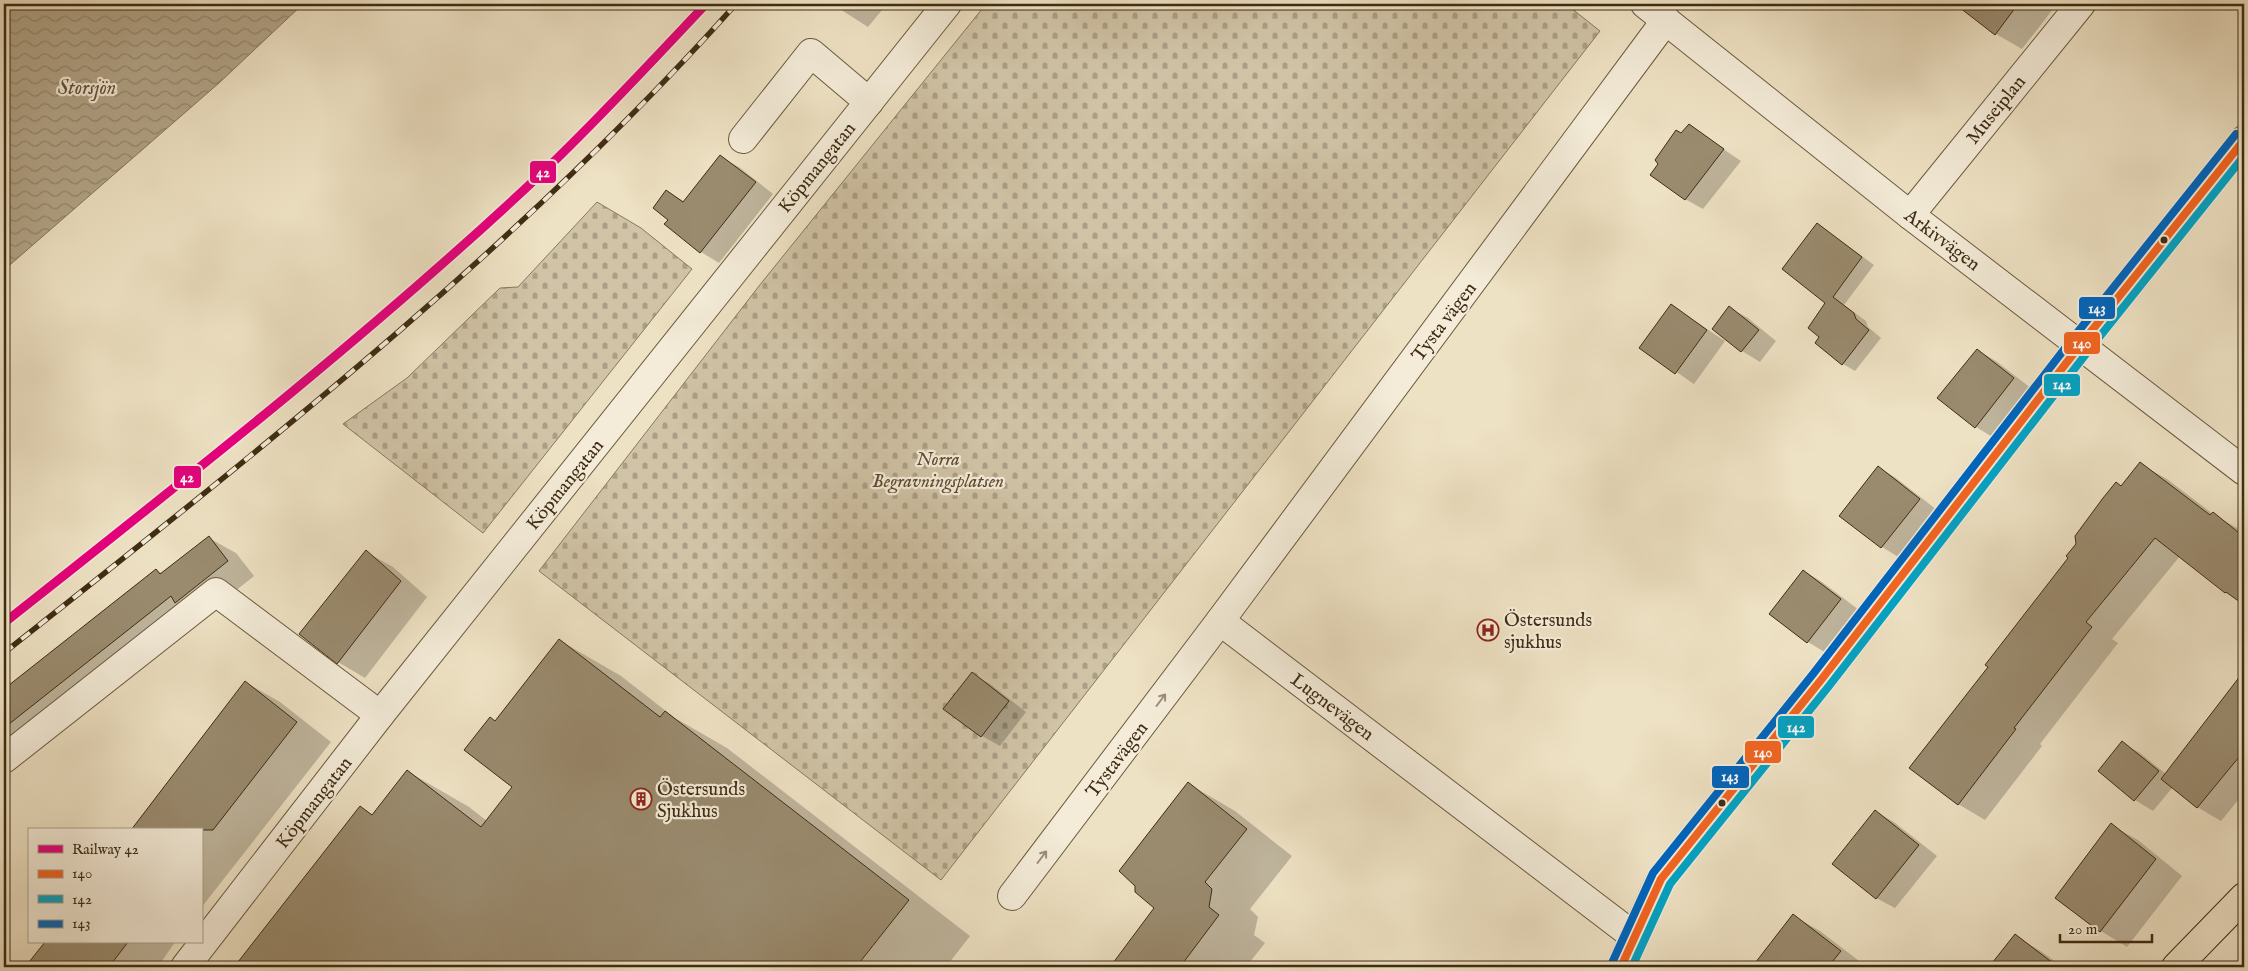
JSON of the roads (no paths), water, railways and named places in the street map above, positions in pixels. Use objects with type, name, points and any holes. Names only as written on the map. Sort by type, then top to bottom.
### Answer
[{"type":"main road","points":[[2176,967],[2244,897]]},
{"type":"street","name":"Köpmangatan","points":[[185,967],[380,715],[947,4]]},
{"type":"street","name":"Museiplan","points":[[1910,215],[2080,4]]},
{"type":"street","name":"Arkivvägen","points":[[1655,12],[1910,215],[2244,471]]},
{"type":"street","name":"Tysta vägen","points":[[1220,622],[1655,12]]},
{"type":"street","points":[[743,139],[811,53],[869,102]]},
{"type":"street","points":[[1620,967],[1661,879],[1821,680],[2080,344],[2244,140]]},
{"type":"street","points":[[4,759],[216,592],[380,715]]},
{"type":"street","name":"Tystavägen","points":[[1012,896],[1220,622]]},
{"type":"street","name":"Lugnevägen","points":[[1220,622],[1635,937]]},
{"type":"water","name":"Storsjön","points":[[4,4],[303,4],[219,83],[4,270]]},
{"type":"railway","points":[[4,653],[291,423],[476,263],[565,180],[652,94],[736,4]]},
{"type":"rail line","name":"42","points":[[4,623],[278,404],[478,232],[563,153],[706,4]]},
{"type":"place","name":"Östersunds sjukhus","points":[[1488,630]]},
{"type":"place","name":"Östersunds Sjukhus","points":[[641,799]]},
{"type":"park label","name":"Norra Begravningsplatsen","points":[[938,469]]}]
